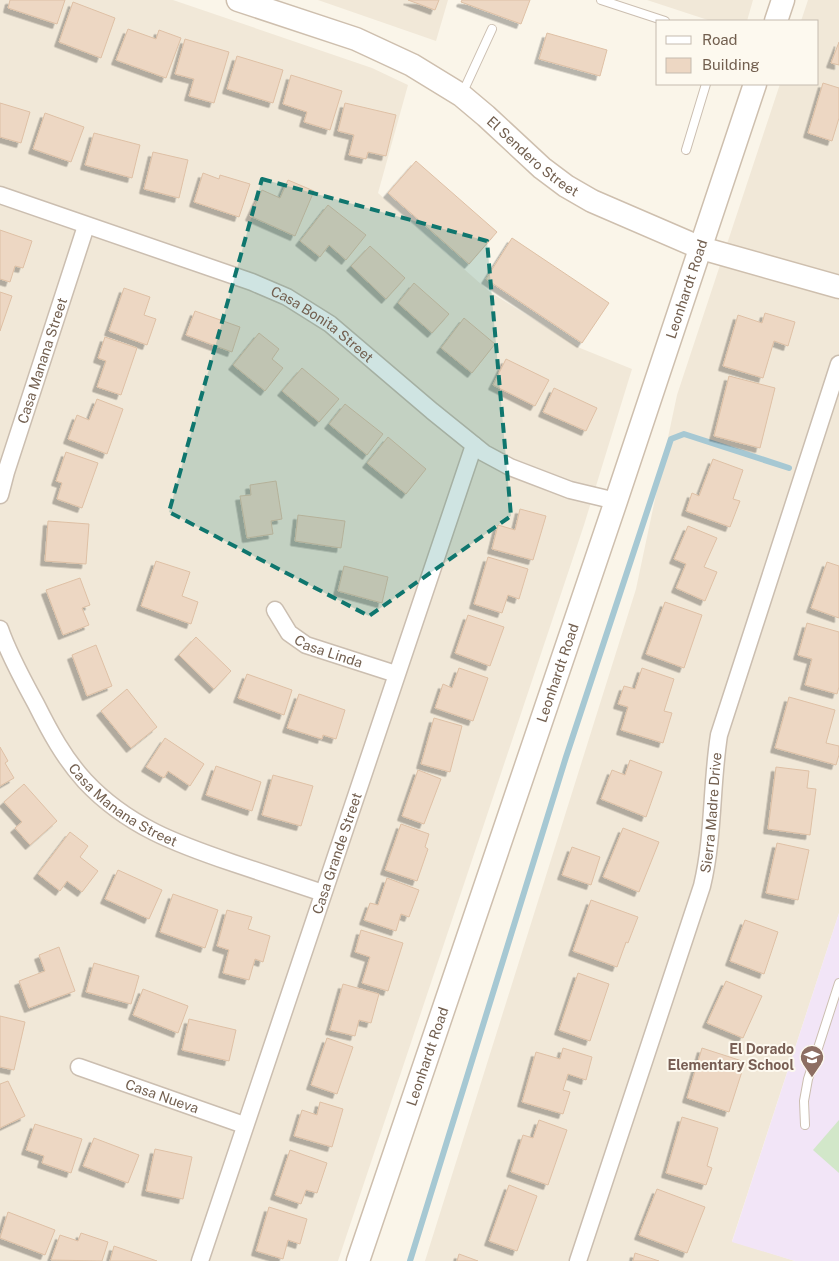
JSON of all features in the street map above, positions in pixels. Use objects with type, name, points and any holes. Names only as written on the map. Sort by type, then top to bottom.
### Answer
[{"type":"street","name":"El Sendero Street","points":[[238,0],[356,39],[412,65],[461,95],[542,168],[566,186],[592,201],[701,248],[839,286]]},
{"type":"street","points":[[776,20],[783,0]]},
{"type":"street","name":"Leonhardt Road","points":[[358,1261],[616,501],[755,85]]},
{"type":"street","name":"Casa Bonita Street","points":[[0,195],[252,282],[287,297],[330,324],[484,453],[510,467],[570,490],[616,501]]},
{"type":"street","name":"Casa Manana Street","points":[[0,495],[86,226]]},
{"type":"street","name":"Sierra Madre Drive","points":[[578,1261],[702,886],[708,860],[714,768],[719,735],[839,364]]},
{"type":"street","name":"Casa Grande Street","points":[[200,1261],[244,1125],[474,445]]},
{"type":"street","name":"Casa Linda","points":[[275,610],[289,633],[306,645],[396,674]]},
{"type":"street","name":"Casa Manana Street","points":[[0,629],[6,647],[55,740],[69,761],[104,799],[123,815],[145,828],[189,848],[323,893]]},
{"type":"street","name":"Casa Nueva","points":[[79,1067],[244,1125]]},
{"type":"lane","points":[[601,0],[661,20]]},
{"type":"lane","points":[[461,95],[492,28]]},
{"type":"lane","points":[[686,150],[706,85]]},
{"type":"lane","points":[[805,1125],[804,1101],[808,1079],[838,989]]},
{"type":"highlighted area","points":[[262,179],[487,241],[511,516],[369,616],[169,512]]},
{"type":"shaded area","points":[[0,0],[173,0],[372,68],[408,85],[378,193],[490,292],[580,348],[632,369],[584,525],[338,1261],[0,1261]]},
{"type":"shaded area","points":[[318,0],[448,0],[436,41]]},
{"type":"shaded area","points":[[647,0],[753,0],[747,20],[708,20]]},
{"type":"shaded area","points":[[808,0],[839,0],[839,913],[732,1241],[795,1261],[425,1261],[636,589],[677,395],[780,85],[819,85],[819,20],[801,20]]},
{"type":"shaded area","name":"El Dorado Elementary School","points":[[839,913],[839,1261],[795,1261],[732,1242]]},
{"type":"green space","points":[[839,1120],[839,1173],[813,1150]]},
{"type":"building","points":[[10,0],[65,0],[57,24],[8,8]]},
{"type":"building","points":[[408,0],[439,0],[435,10]]},
{"type":"building","points":[[462,0],[530,0],[521,24],[461,2]]},
{"type":"building","points":[[73,2],[115,18],[101,58],[59,42]]},
{"type":"building","points":[[128,29],[156,39],[159,30],[181,38],[166,78],[116,60]]},
{"type":"building","points":[[547,33],[607,50],[600,76],[539,59]]},
{"type":"building","points":[[185,39],[229,52],[214,103],[189,96],[194,79],[175,74]]},
{"type":"building","points":[[839,42],[839,65],[831,63]]},
{"type":"building","points":[[237,56],[283,70],[273,103],[227,89]]},
{"type":"building","points":[[291,75],[342,91],[330,130],[304,122],[307,112],[283,104]]},
{"type":"building","points":[[823,83],[839,88],[839,118],[832,141],[808,133]]},
{"type":"building","points":[[0,103],[30,112],[21,143],[0,137]]},
{"type":"building","points":[[345,103],[396,115],[386,156],[368,152],[366,159],[349,155],[354,135],[338,131]]},
{"type":"building","points":[[45,113],[84,127],[71,162],[33,149]]},
{"type":"building","points":[[94,133],[140,145],[132,178],[85,165]]},
{"type":"building","points":[[153,152],[188,160],[179,198],[144,189]]},
{"type":"building","points":[[416,161],[497,232],[469,264],[388,193]]},
{"type":"building","points":[[203,173],[219,179],[220,175],[250,184],[239,217],[194,202]]},
{"type":"building","points":[[288,180],[314,191],[295,236],[250,216],[262,190],[280,198]]},
{"type":"building","points":[[328,205],[366,235],[346,260],[329,245],[320,257],[300,241]]},
{"type":"building","points":[[0,230],[32,241],[23,268],[15,266],[10,282],[0,279]]},
{"type":"building","points":[[512,238],[609,303],[582,343],[486,279]]},
{"type":"building","points":[[370,246],[405,278],[386,299],[351,266]]},
{"type":"building","points":[[414,283],[449,314],[432,333],[398,303]]},
{"type":"building","points":[[124,288],[150,297],[144,315],[156,319],[147,345],[109,331]]},
{"type":"building","points":[[0,292],[12,296],[0,331]]},
{"type":"building","points":[[195,311],[240,327],[232,352],[186,335]]},
{"type":"building","points":[[765,313],[795,322],[788,346],[774,341],[763,378],[723,366],[738,315],[762,323]]},
{"type":"building","points":[[464,318],[495,344],[472,373],[441,348]]},
{"type":"building","points":[[259,333],[279,349],[272,359],[283,368],[265,391],[233,365]]},
{"type":"building","points":[[105,337],[137,348],[121,395],[97,387],[106,361],[98,358]]},
{"type":"building","points":[[506,359],[549,380],[535,406],[493,385]]},
{"type":"building","points":[[302,368],[339,399],[319,422],[282,391]]},
{"type":"building","points":[[729,376],[775,388],[760,448],[714,436]]},
{"type":"building","points":[[554,388],[597,408],[586,431],[543,412]]},
{"type":"building","points":[[97,399],[123,409],[107,454],[68,439],[77,415],[89,420]]},
{"type":"building","points":[[345,404],[383,434],[367,455],[329,424]]},
{"type":"building","points":[[388,437],[426,469],[406,494],[367,463]]},
{"type":"building","points":[[66,452],[98,463],[82,508],[57,499],[62,483],[56,481]]},
{"type":"building","points":[[713,459],[743,470],[733,499],[740,501],[730,527],[686,511],[692,493],[699,496]]},
{"type":"building","points":[[276,481],[282,519],[271,521],[273,534],[247,538],[240,496],[251,495],[250,485]]},
{"type":"building","points":[[520,509],[546,516],[533,560],[492,549],[498,525],[515,530]]},
{"type":"building","points":[[298,515],[345,521],[341,548],[295,541]]},
{"type":"building","points":[[48,521],[89,524],[86,564],[45,561]]},
{"type":"building","points":[[688,526],[717,538],[704,567],[717,572],[705,601],[676,588],[686,564],[674,559]]},
{"type":"building","points":[[488,557],[528,569],[519,599],[508,595],[502,613],[474,604]]},
{"type":"building","points":[[156,561],[190,572],[182,596],[198,602],[191,624],[141,606]]},
{"type":"building","points":[[827,562],[839,566],[839,618],[811,608]]},
{"type":"building","points":[[344,566],[388,577],[382,603],[338,591]]},
{"type":"building","points":[[80,578],[90,605],[82,608],[89,625],[63,635],[46,590]]},
{"type":"building","points":[[665,602],[702,615],[684,668],[646,654]]},
{"type":"building","points":[[468,615],[504,627],[490,666],[455,653]]},
{"type":"building","points":[[807,623],[839,632],[839,687],[837,694],[805,685],[812,659],[798,655]]},
{"type":"building","points":[[196,637],[231,671],[214,689],[179,655]]},
{"type":"building","points":[[96,645],[112,686],[87,696],[72,655]]},
{"type":"building","points":[[459,668],[488,678],[473,721],[435,708],[443,684],[452,688]]},
{"type":"building","points":[[642,668],[674,679],[664,711],[672,713],[663,743],[621,730],[628,707],[618,704],[624,686],[635,689]]},
{"type":"building","points":[[247,674],[292,690],[284,715],[238,698]]},
{"type":"building","points":[[127,689],[157,727],[131,748],[101,711]]},
{"type":"building","points":[[299,694],[345,710],[336,739],[323,735],[322,739],[287,728]]},
{"type":"building","points":[[789,697],[835,710],[826,743],[839,746],[836,765],[775,748]]},
{"type":"building","points":[[434,718],[462,726],[450,772],[421,764]]},
{"type":"building","points":[[165,738],[204,764],[190,786],[168,771],[164,778],[146,767]]},
{"type":"building","points":[[0,747],[8,761],[5,763],[14,778],[0,786]]},
{"type":"building","points":[[630,760],[662,772],[646,817],[601,799],[612,770],[625,775]]},
{"type":"building","points":[[216,766],[261,782],[252,811],[206,795]]},
{"type":"building","points":[[776,767],[809,771],[807,788],[816,789],[810,835],[768,829]]},
{"type":"building","points":[[418,770],[441,779],[424,824],[402,816]]},
{"type":"building","points":[[273,775],[313,786],[301,826],[262,815]]},
{"type":"building","points":[[24,784],[57,821],[30,845],[15,828],[22,822],[4,802]]},
{"type":"building","points":[[401,824],[429,834],[425,847],[428,849],[417,881],[385,870]]},
{"type":"building","points":[[623,828],[659,842],[639,892],[603,877]]},
{"type":"building","points":[[70,832],[88,846],[80,857],[98,871],[82,892],[67,881],[60,891],[38,874]]},
{"type":"building","points":[[777,843],[809,850],[798,900],[766,893]]},
{"type":"building","points":[[572,847],[600,857],[591,885],[562,875]]},
{"type":"building","points":[[118,870],[162,890],[149,919],[105,899]]},
{"type":"building","points":[[387,878],[419,890],[409,917],[401,914],[396,931],[364,920],[370,903],[378,905]]},
{"type":"building","points":[[173,894],[218,910],[205,948],[160,932]]},
{"type":"building","points":[[591,900],[638,917],[617,967],[573,951]]},
{"type":"building","points":[[227,910],[252,917],[248,929],[270,936],[263,962],[255,959],[249,980],[223,973],[229,950],[217,946]]},
{"type":"building","points":[[745,920],[778,932],[764,974],[730,961]]},
{"type":"building","points":[[361,930],[403,943],[388,991],[362,983],[370,957],[355,952]]},
{"type":"building","points":[[59,947],[75,991],[29,1008],[19,981],[45,971],[39,955]]},
{"type":"building","points":[[94,963],[139,976],[131,1004],[86,992]]},
{"type":"building","points":[[578,973],[609,984],[590,1041],[559,1030]]},
{"type":"building","points":[[726,981],[762,996],[743,1038],[707,1023]]},
{"type":"building","points":[[343,984],[379,994],[371,1023],[359,1020],[355,1036],[330,1030]]},
{"type":"building","points":[[143,989],[188,1006],[178,1033],[133,1015]]},
{"type":"building","points":[[0,1016],[25,1022],[14,1070],[0,1067]]},
{"type":"building","points":[[189,1019],[236,1030],[229,1061],[182,1050]]},
{"type":"building","points":[[327,1038],[353,1047],[337,1094],[311,1085]]},
{"type":"building","points":[[563,1048],[592,1057],[586,1080],[568,1074],[563,1090],[570,1092],[563,1114],[522,1102],[536,1052],[560,1059]]},
{"type":"building","points":[[702,1048],[745,1062],[729,1112],[687,1098]]},
{"type":"building","points":[[8,1081],[25,1116],[0,1128],[0,1084]]},
{"type":"building","points":[[320,1102],[343,1109],[332,1147],[294,1136],[302,1110],[317,1115]]},
{"type":"building","points":[[682,1117],[718,1128],[707,1166],[712,1168],[706,1185],[666,1173]]},
{"type":"building","points":[[539,1120],[567,1130],[548,1185],[511,1172],[523,1135],[533,1138]]},
{"type":"building","points":[[35,1124],[82,1139],[71,1173],[42,1163],[44,1156],[26,1150]]},
{"type":"building","points":[[94,1138],[139,1155],[128,1183],[83,1166]]},
{"type":"building","points":[[155,1149],[192,1157],[183,1199],[146,1191]]},
{"type":"building","points":[[290,1150],[327,1163],[317,1193],[306,1190],[301,1204],[275,1195]]},
{"type":"building","points":[[509,1185],[537,1196],[517,1251],[489,1241]]},
{"type":"building","points":[[657,1189],[705,1207],[687,1253],[639,1235]]},
{"type":"building","points":[[269,1207],[307,1219],[300,1244],[288,1240],[283,1259],[256,1251]]},
{"type":"building","points":[[8,1212],[55,1230],[45,1255],[0,1238]]},
{"type":"building","points":[[81,1233],[108,1242],[102,1261],[51,1260],[60,1235],[78,1241]]},
{"type":"building","points":[[114,1246],[157,1261],[110,1261]]},
{"type":"building","points":[[635,1253],[659,1261],[633,1261]]},
{"type":"building","points":[[459,1254],[478,1261],[457,1261]]},
{"type":"waterway","points":[[410,1261],[566,757],[671,439],[684,434],[789,468]]},
{"type":"place","name":"El Dorado Elementary School","points":[[812,1078]]}]
